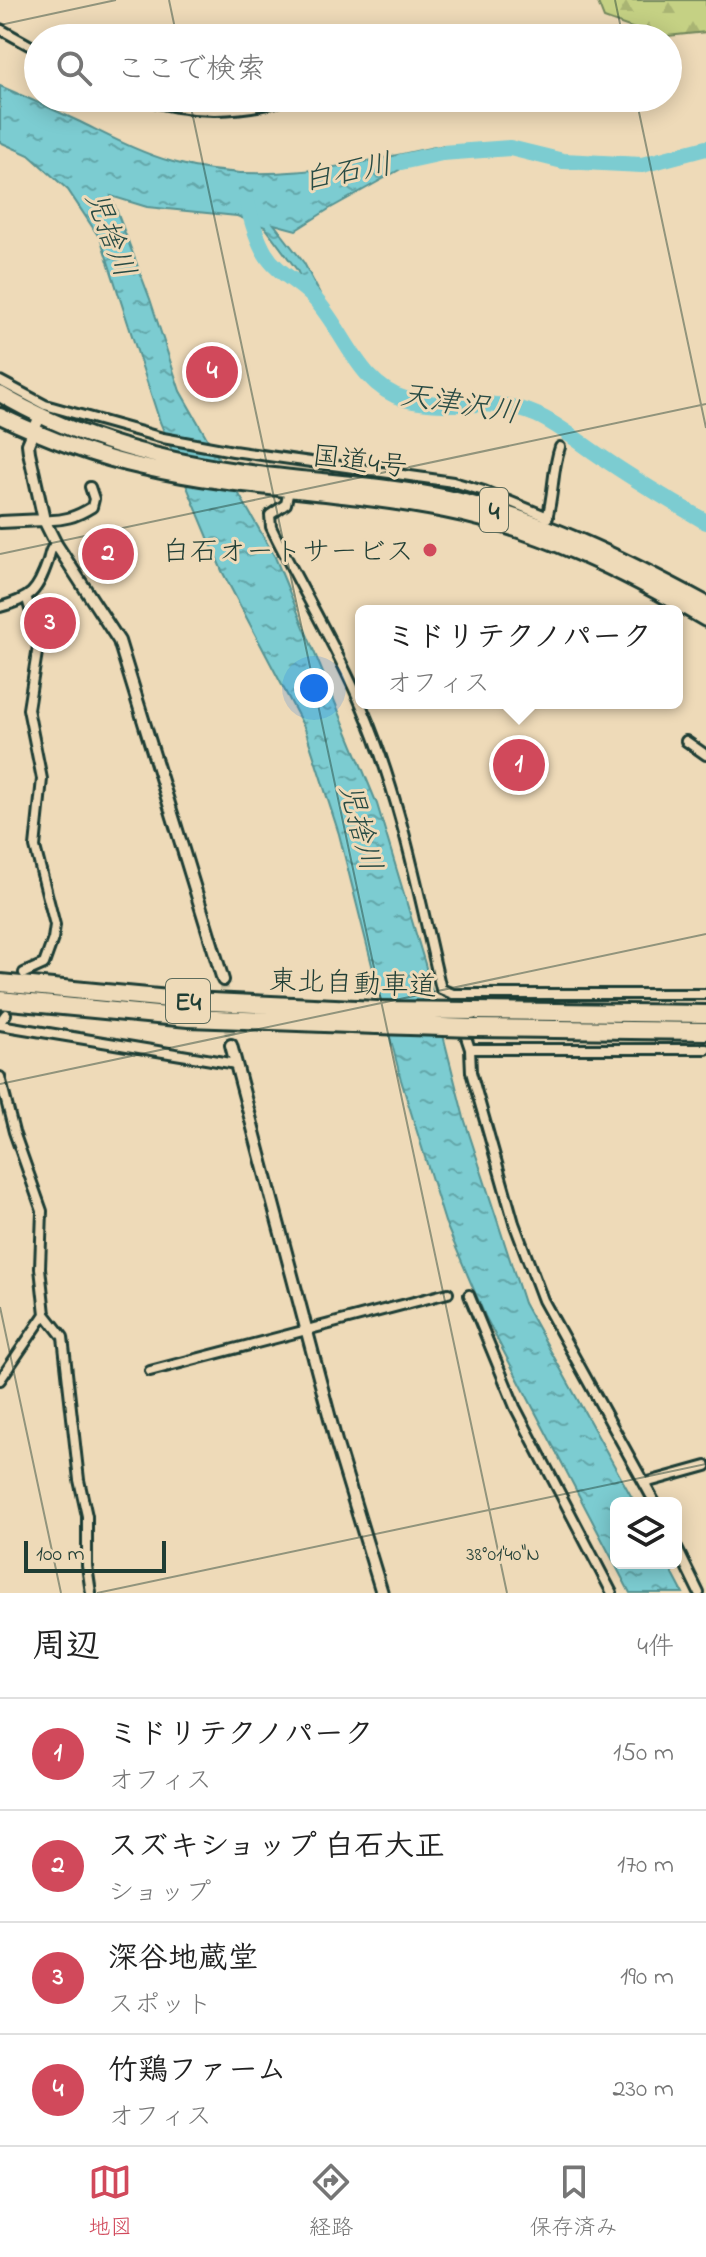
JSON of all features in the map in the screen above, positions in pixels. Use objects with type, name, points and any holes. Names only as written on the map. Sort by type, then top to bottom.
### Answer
[{"type":"highway","name":"国道4号","points":[[0,394],[40,416],[168,466]]},
{"type":"highway","name":"国道4号","points":[[0,416],[99,456],[268,481],[365,485],[447,498],[545,527],[629,563],[706,604]]},
{"type":"highway","name":"国道4号","points":[[268,481],[289,490],[393,501],[545,527],[592,558],[680,605]]},
{"type":"highway","name":"国道4号","points":[[683,607],[706,619]]},
{"type":"highway","name":"東北自動車道","points":[[0,983],[476,1028],[706,1031]]},
{"type":"highway","name":"東北自動車道","points":[[2,1015],[377,1018],[472,1011],[706,1014]]},
{"type":"street","points":[[0,29],[24,42]]},
{"type":"street","points":[[0,381],[45,405],[163,438],[453,482],[484,491],[545,527],[555,489],[554,464],[560,447]]},
{"type":"street","points":[[40,416],[29,452],[44,520],[56,544],[119,641],[223,980]]},
{"type":"street","points":[[0,522],[69,518],[92,507],[94,499],[90,487]]},
{"type":"street","points":[[289,490],[286,504],[270,515],[271,527],[355,694]]},
{"type":"street","points":[[0,607],[27,599],[40,580],[51,548],[56,544]]},
{"type":"street","points":[[24,973],[44,964],[55,925],[35,847],[42,779],[28,709],[39,640],[27,599]]},
{"type":"street","points":[[362,709],[413,869],[441,989],[453,994],[706,994]]},
{"type":"street","points":[[686,741],[706,755]]},
{"type":"street","points":[[453,994],[470,1049],[471,1072],[524,1256],[543,1300],[652,1497]]},
{"type":"street","points":[[2,1015],[236,1064]]},
{"type":"street","points":[[231,1045],[337,1445],[382,1593]]},
{"type":"street","points":[[470,1049],[706,1049]]},
{"type":"street","points":[[0,1077],[14,1132],[42,1211],[40,1268],[45,1314],[63,1337],[79,1480],[87,1516],[87,1566],[91,1593]]},
{"type":"street","points":[[150,1371],[448,1293]]},
{"type":"street","points":[[469,1295],[515,1407],[612,1593]]},
{"type":"street","points":[[0,1380],[45,1314]]},
{"type":"street","points":[[645,1483],[706,1466]]},
{"type":"street","points":[[682,1558],[699,1593]]},
{"type":"green space","points":[[597,0],[706,0],[706,32],[682,34],[682,24],[621,24],[604,18]]},
{"type":"water","name":"児捨川","points":[[0,86],[24,97],[24,112],[58,112],[149,154],[207,170],[275,173],[309,170],[444,145],[296,230],[274,224],[304,263],[328,309],[314,308],[297,270],[265,227],[237,216],[147,207],[111,196],[150,299],[180,391],[275,557],[377,804],[425,964],[464,1118],[524,1303],[632,1497],[610,1497],[610,1555],[485,1316],[445,1222],[401,1080],[339,834],[305,729],[222,571],[160,422],[101,240],[68,190],[29,155],[0,142]]},
{"type":"water","points":[[617,1569],[670,1569],[683,1593],[630,1593]]},
{"type":"waterway","name":"白石川","points":[[401,162],[442,153],[510,148],[563,161],[642,165],[706,148]]},
{"type":"waterway","name":"天津沢川","points":[[247,202],[256,235],[270,260],[314,298],[364,370],[389,392],[421,402],[487,404],[537,415],[706,522]]},
{"type":"tunnel","points":[[223,980],[231,1045]]},
{"type":"place","name":"竹鶏ファーム","points":[[212,372]]},
{"type":"place","name":"白石オートサービス","points":[[430,550]]},
{"type":"place","name":"スズキショップ 白石大正","points":[[108,554]]},
{"type":"place","name":"深谷地蔵堂","points":[[50,623]]},
{"type":"place","name":"ミドリテクノパーク","points":[[519,765]]}]
